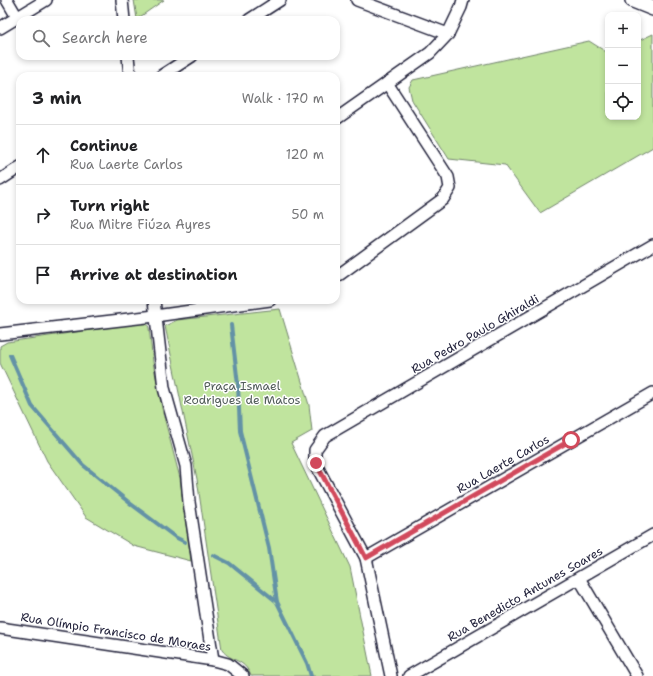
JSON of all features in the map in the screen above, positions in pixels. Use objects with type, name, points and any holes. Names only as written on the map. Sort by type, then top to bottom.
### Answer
[{"type":"main road","points":[[633,0],[653,8]]},
{"type":"street","points":[[7,0],[16,16]]},
{"type":"street","points":[[19,16],[46,0]]},
{"type":"street","points":[[122,0],[124,16]]},
{"type":"street","points":[[255,16],[280,0]]},
{"type":"street","points":[[357,0],[448,34]]},
{"type":"street","points":[[340,116],[430,53],[448,34],[463,0]]},
{"type":"street","points":[[0,28],[16,18]]},
{"type":"street","points":[[128,60],[130,72]]},
{"type":"street","points":[[167,72],[186,60]]},
{"type":"street","points":[[340,274],[444,199],[450,188],[448,177],[387,83]]},
{"type":"street","points":[[0,180],[16,170]]},
{"type":"street","name":"Rua Pedro Paulo Ghiraldi","points":[[366,558],[316,463],[315,450],[325,436],[653,246]]},
{"type":"street","points":[[154,304],[164,388],[186,466],[189,502],[213,660]]},
{"type":"street","points":[[0,334],[155,316],[241,304]]},
{"type":"street","name":"Rua Laerte Carlos","points":[[366,558],[653,393]]},
{"type":"street","name":"Rua Benedicto Antunes Soares","points":[[409,676],[653,535]]},
{"type":"street","points":[[366,558],[391,676]]},
{"type":"street","points":[[579,578],[638,676]]},
{"type":"street","name":"Rua Olímpio Francisco de Moraes","points":[[0,628],[213,660],[228,664],[243,676]]},
{"type":"green space","points":[[134,0],[164,0],[141,16],[137,16]]},
{"type":"green space","points":[[653,34],[653,147],[540,213],[505,165],[449,159],[412,100],[409,87],[413,80],[589,41],[605,51],[605,120],[641,120],[641,40]]},
{"type":"green space","name":"Praça Ismael Rodrigues de Matos","points":[[280,309],[309,405],[312,431],[291,443],[350,567],[372,676],[251,676],[245,666],[229,657],[222,650],[197,479],[165,326],[177,320]]},
{"type":"green space","points":[[147,322],[163,413],[180,478],[191,561],[134,546],[86,517],[47,461],[0,363],[0,346],[7,342]]},
{"type":"waterway","points":[[231,325],[238,385],[240,431],[269,548],[277,602]]},
{"type":"waterway","points":[[10,355],[32,406],[83,465],[131,504],[175,537],[185,542]]},
{"type":"waterway","points":[[213,555],[229,563],[277,602],[307,663],[311,676]]},
{"type":"route","points":[[316,463],[366,558],[571,440]]}]
